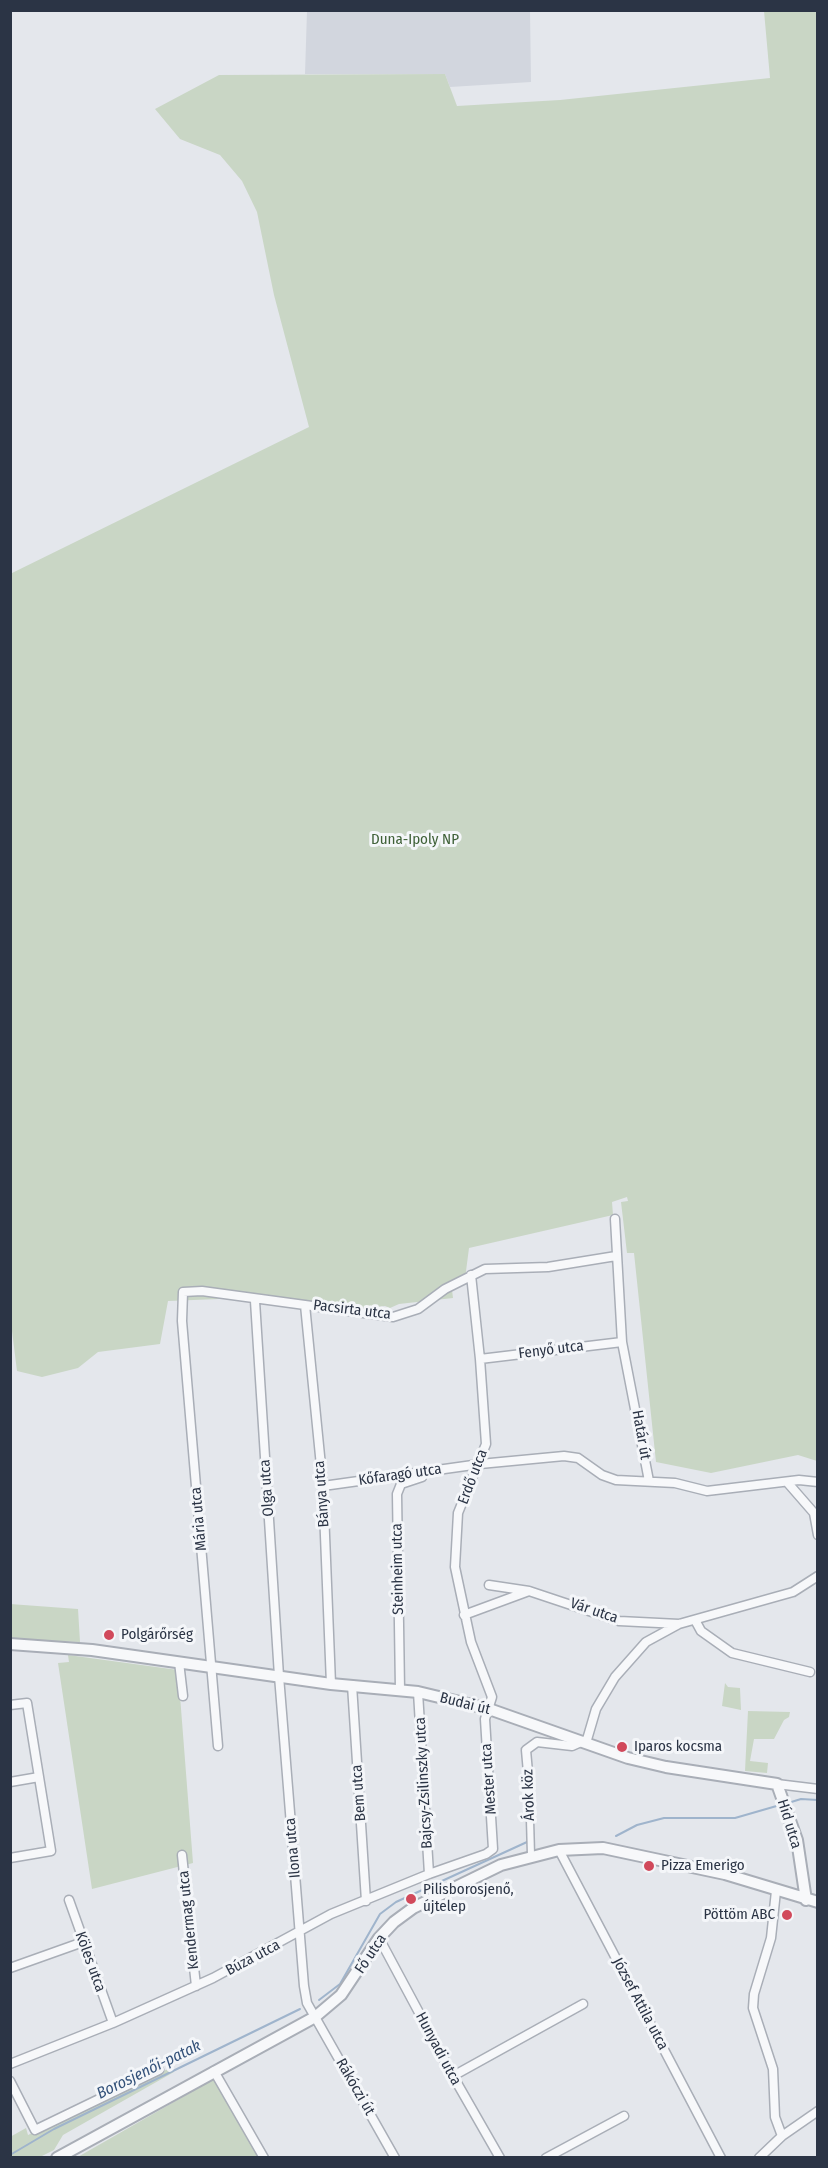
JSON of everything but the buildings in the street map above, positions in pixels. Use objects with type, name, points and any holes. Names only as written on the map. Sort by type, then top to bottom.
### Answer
[{"type":"street","name":"Határ út","points":[[615,1219],[622,1342],[649,1481],[675,1483],[711,1492],[808,1480],[818,1482]]},
{"type":"street","name":"Pacsirta utca","points":[[183,1292],[202,1292],[255,1301],[393,1317],[418,1309],[445,1289],[485,1269],[548,1267],[616,1256]]},
{"type":"street","name":"Erdő utca","points":[[471,1275],[486,1441],[480,1464],[458,1514],[455,1567],[471,1642],[492,1697],[489,1709]]},
{"type":"street","name":"Mária utca","points":[[183,1292],[182,1321],[218,1746]]},
{"type":"street","name":"Olga utca","points":[[255,1301],[279,1676]]},
{"type":"street","name":"Bánya utca","points":[[305,1305],[323,1486],[332,1684]]},
{"type":"street","name":"Fenyő utca","points":[[480,1359],[622,1342]]},
{"type":"street","name":"Kőfaragó utca","points":[[323,1486],[480,1464],[566,1456],[582,1460],[609,1478],[649,1481]]},
{"type":"street","name":"Steinheim utca","points":[[400,1690],[397,1494],[401,1484],[425,1476],[432,1470]]},
{"type":"street","points":[[787,1482],[814,1513],[818,1535]]},
{"type":"street","name":"Vár utca","points":[[489,1585],[529,1591],[619,1621],[679,1624],[794,1592],[818,1576]]},
{"type":"street","points":[[464,1615],[529,1591]]},
{"type":"street","points":[[695,1620],[701,1631],[732,1653],[810,1672]]},
{"type":"street","points":[[584,1742],[596,1709],[615,1677],[646,1642],[679,1624]]},
{"type":"street","name":"Budai út","points":[[10,1644],[105,1652],[332,1684],[352,1684],[418,1692],[489,1709],[628,1758],[666,1767],[818,1789]]},
{"type":"street","points":[[179,1662],[183,1696]]},
{"type":"street","name":"Ilona utca","points":[[279,1676],[304,1986],[308,2003],[315,2017]]},
{"type":"street","name":"Bem utca","points":[[352,1684],[366,1901]]},
{"type":"street","name":"Bajcsy-Zsilinszky utca","points":[[418,1692],[429,1874]]},
{"type":"street","points":[[10,1705],[27,1703],[51,1851],[10,1858]]},
{"type":"street","name":"Mester utca","points":[[489,1709],[485,1719],[493,1848]]},
{"type":"street","name":"Árok köz","points":[[531,1855],[526,1750],[537,1742],[572,1746],[584,1742]]},
{"type":"street","points":[[10,1782],[39,1777]]},
{"type":"street","name":"Híd utca","points":[[777,1784],[797,1840],[812,1901]]},
{"type":"street","name":"Búza utca","points":[[10,2064],[113,2024],[196,1986],[331,1914],[429,1874],[486,1854],[493,1848]]},
{"type":"street","name":"Fő utca","points":[[57,2157],[315,2017],[341,1995],[354,1979],[379,1938],[413,1908],[501,1864],[558,1850],[603,1848],[725,1874],[776,1892],[812,1901]]},
{"type":"street","name":"József Attila utca","points":[[558,1850],[721,2157]]},
{"type":"street","name":"Kendermag utca","points":[[182,1855],[196,1986]]},
{"type":"street","points":[[776,1892],[771,1938],[754,1994],[753,2008],[773,2069],[775,2117],[782,2136]]},
{"type":"street","name":"Köles utca","points":[[69,1900],[113,2024]]},
{"type":"street","name":"Hunyadi utca","points":[[379,1938],[453,2076],[500,2157]]},
{"type":"street","points":[[10,1968],[83,1942]]},
{"type":"street","points":[[453,2076],[583,2004]]},
{"type":"street","name":"Rákóczi út","points":[[315,2017],[395,2157]]},
{"type":"street","points":[[10,2081],[35,2130],[159,2070]]},
{"type":"street","points":[[214,2071],[264,2157]]},
{"type":"street","points":[[759,2157],[782,2136],[818,2111]]},
{"type":"street","points":[[546,2157],[624,2116]]},
{"type":"shaded area","points":[[307,11],[530,11],[531,82],[450,87],[445,74],[305,74]]},
{"type":"green space","name":"Duna-Ipoly NP","points":[[764,11],[817,11],[817,1461],[798,1455],[711,1473],[656,1462],[634,1253],[627,1253],[621,1202],[628,1201],[627,1197],[612,1202],[613,1215],[469,1248],[465,1279],[451,1282],[453,1298],[399,1304],[390,1308],[385,1306],[354,1309],[244,1298],[168,1301],[160,1344],[98,1352],[78,1368],[42,1377],[17,1371],[10,1315],[10,574],[309,427],[274,295],[257,212],[242,181],[220,155],[180,139],[155,109],[219,75],[445,74],[457,106],[560,100],[770,78]]},
{"type":"green space","points":[[10,1604],[78,1609],[80,1642],[11,1640]]},
{"type":"green space","points":[[68,1655],[178,1670],[193,1863],[92,1889],[58,1663],[69,1662]]},
{"type":"green space","points":[[725,1683],[728,1687],[740,1688],[741,1710],[722,1706]]},
{"type":"green space","points":[[748,1711],[790,1712],[774,1739],[754,1739],[750,1761],[768,1763],[767,1773],[745,1771]]},
{"type":"green space","points":[[170,2068],[174,2072],[63,2135],[54,2150],[40,2157],[11,2157],[10,2137],[26,2128],[28,2135]]},
{"type":"green space","points":[[214,2079],[258,2157],[76,2158]]},
{"type":"waterway","name":"Borosjenői-patak","points":[[788,1803],[801,1799],[818,1800]]},
{"type":"waterway","name":"Borosjenői-patak","points":[[616,1836],[637,1825],[664,1818],[735,1818],[780,1805]]},
{"type":"waterway","name":"Borosjenői-patak","points":[[319,2000],[340,1984],[380,1914],[396,1902],[527,1842]]},
{"type":"waterway","name":"Borosjenői-patak","points":[[10,2155],[54,2129],[300,2009]]},
{"type":"place","name":"Polgárőrség","points":[[109,1635]]},
{"type":"place","name":"Iparos kocsma","points":[[622,1747]]},
{"type":"place","name":"Pizza Emerigo","points":[[649,1866]]},
{"type":"place","name":"Pilisborosjenő, újtelep","points":[[411,1899]]},
{"type":"place","name":"Pöttöm ABC","points":[[787,1915]]}]
